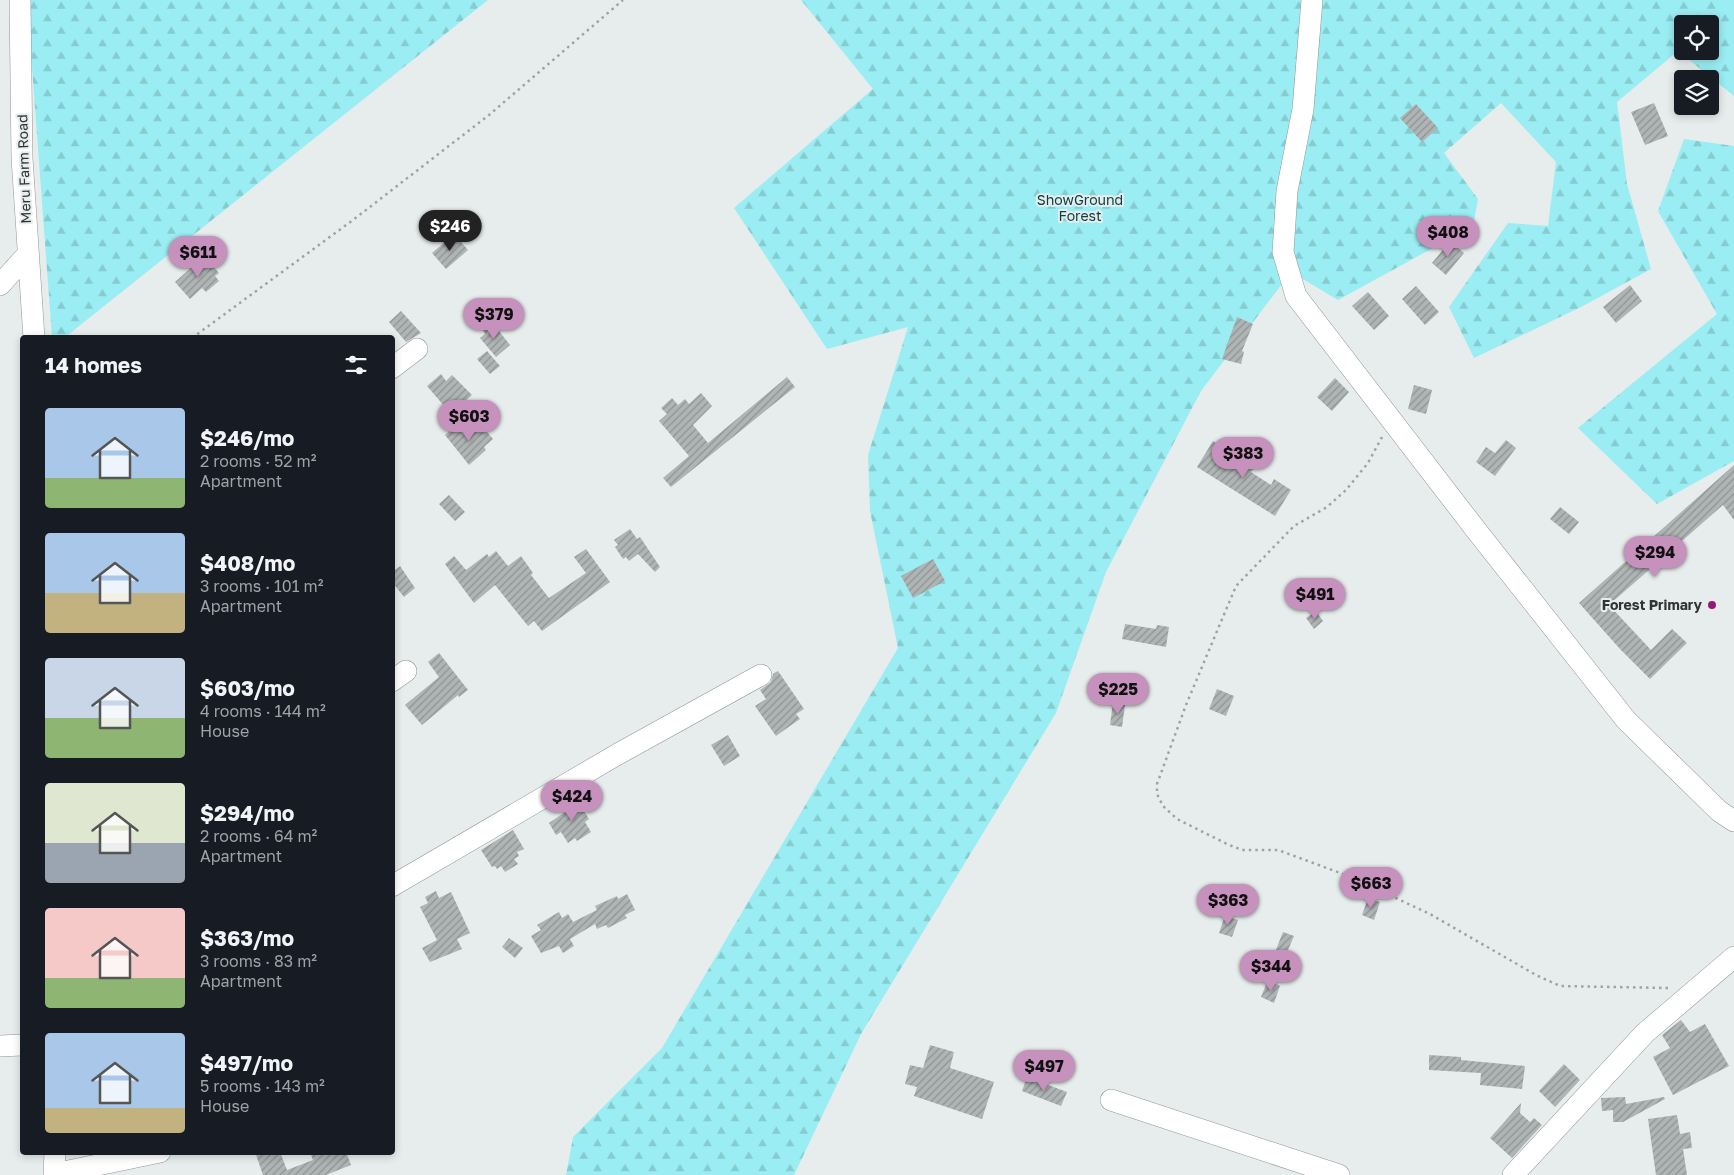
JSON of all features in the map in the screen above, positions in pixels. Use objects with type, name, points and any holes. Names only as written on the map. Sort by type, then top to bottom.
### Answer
[{"type":"street","name":"Meru Farm Road","points":[[20,0],[22,158],[34,335]]},
{"type":"street","points":[[1312,0],[1303,109],[1287,191],[1283,252],[1296,296],[1387,416],[1626,720],[1719,811],[1734,821]]},
{"type":"street","points":[[0,285],[27,255]]},
{"type":"street","points":[[395,366],[417,349]]},
{"type":"street","points":[[395,884],[618,754],[761,675]]},
{"type":"street","points":[[1513,1175],[1645,1033],[1694,989],[1734,957]]},
{"type":"street","points":[[0,1046],[20,1045]]},
{"type":"street","points":[[1110,1100],[1339,1175]]},
{"type":"street","points":[[55,1155],[54,1174],[146,1155]]},
{"type":"path","points":[[196,335],[353,220],[482,121],[623,0]]},
{"type":"path","points":[[1387,416],[1381,439],[1360,475],[1327,507],[1294,526],[1236,586],[1186,705],[1157,784],[1157,794],[1163,806],[1177,819],[1242,850],[1278,850],[1351,876],[1430,914],[1536,975],[1560,986],[1694,989]]},
{"type":"green space","points":[[27,0],[488,0],[68,335],[52,335]]},
{"type":"green space","name":"ShowGround Forest","points":[[801,0],[1734,0],[1734,96],[1719,84],[1719,70],[1702,70],[1689,60],[1719,60],[1719,15],[1674,15],[1674,54],[1617,102],[1627,184],[1651,269],[1581,307],[1474,358],[1449,307],[1508,223],[1548,226],[1556,162],[1501,103],[1444,153],[1478,199],[1473,226],[1338,300],[1291,272],[1201,391],[1106,572],[1056,713],[861,1034],[794,1175],[566,1175],[573,1137],[662,1048],[898,648],[870,511],[868,455],[908,327],[827,349],[734,208],[873,89]]},
{"type":"green space","points":[[1684,139],[1734,146],[1734,461],[1657,504],[1578,428],[1717,314],[1658,211]]},
{"type":"building","points":[[1654,103],[1668,136],[1645,145],[1631,112]]},
{"type":"building","points":[[1416,104],[1438,128],[1422,142],[1400,118]]},
{"type":"building","points":[[454,234],[468,250],[446,269],[432,253]]},
{"type":"building","points":[[1450,241],[1464,253],[1446,275],[1432,263]]},
{"type":"building","points":[[204,256],[219,273],[215,276],[219,281],[206,292],[202,288],[190,299],[175,282]]},
{"type":"building","points":[[1630,285],[1642,301],[1616,323],[1603,307]]},
{"type":"building","points":[[1416,286],[1439,312],[1425,325],[1402,299]]},
{"type":"building","points":[[1368,292],[1389,316],[1374,330],[1352,306]]},
{"type":"building","points":[[401,311],[421,333],[406,342],[389,322]]},
{"type":"building","points":[[1237,317],[1253,324],[1242,351],[1244,352],[1241,364],[1222,359]]},
{"type":"building","points":[[491,321],[510,345],[496,357],[480,338],[485,334],[482,329]]},
{"type":"building","points":[[487,351],[500,366],[490,374],[477,359]]},
{"type":"building","points":[[441,374],[446,381],[452,375],[472,395],[451,414],[427,386]]},
{"type":"building","points":[[787,377],[795,387],[671,487],[663,478],[689,456],[659,421],[667,414],[661,408],[672,398],[678,405],[685,399],[689,404],[701,393],[712,406],[693,425],[708,443]]},
{"type":"building","points":[[1335,378],[1349,392],[1332,411],[1317,397]]},
{"type":"building","points":[[1414,385],[1432,390],[1426,414],[1408,409]]},
{"type":"building","points":[[461,421],[472,434],[482,426],[493,439],[484,447],[486,450],[469,465],[445,435]]},
{"type":"building","points":[[1506,440],[1516,448],[1495,476],[1476,462],[1486,447],[1495,453]]},
{"type":"building","points":[[1213,441],[1254,468],[1251,472],[1271,485],[1274,479],[1291,490],[1275,516],[1197,467]]},
{"type":"building","points":[[1734,465],[1734,520],[1723,505],[1609,605],[1651,650],[1672,629],[1687,643],[1650,679],[1579,603]]},
{"type":"building","points":[[449,495],[465,512],[455,521],[439,504]]},
{"type":"building","points":[[1560,507],[1579,522],[1569,534],[1550,519]]},
{"type":"building","points":[[630,529],[637,539],[640,537],[660,567],[655,572],[638,554],[629,561],[626,557],[623,559],[615,547],[618,545],[614,540]]},
{"type":"building","points":[[586,549],[610,582],[542,631],[534,621],[528,626],[495,585],[474,603],[445,564],[454,556],[466,570],[487,554],[489,557],[496,551],[508,566],[521,556],[533,573],[531,575],[549,598],[586,573],[574,557]]},
{"type":"building","points":[[933,559],[945,581],[913,598],[901,576]]},
{"type":"building","points":[[400,566],[415,588],[404,597],[395,586],[395,570]]},
{"type":"building","points":[[1316,611],[1323,621],[1314,629],[1306,618]]},
{"type":"building","points":[[1125,624],[1156,629],[1157,625],[1169,627],[1166,647],[1122,639]]},
{"type":"building","points":[[439,653],[468,690],[459,697],[458,695],[422,725],[405,705],[439,677],[428,662]]},
{"type":"building","points":[[778,671],[804,709],[796,714],[800,719],[776,736],[755,706],[766,699],[760,690],[771,682],[773,674]]},
{"type":"building","points":[[1217,689],[1234,696],[1226,716],[1209,709]]},
{"type":"building","points":[[1113,703],[1125,705],[1122,727],[1110,725]]},
{"type":"building","points":[[728,735],[740,756],[724,766],[711,745]]},
{"type":"building","points":[[575,797],[589,819],[585,822],[591,832],[577,841],[575,838],[568,843],[561,832],[556,835],[549,823],[565,812],[561,806]]},
{"type":"building","points":[[513,830],[524,849],[517,852],[519,856],[514,859],[518,864],[505,872],[501,866],[497,869],[495,866],[492,867],[481,850]]},
{"type":"building","points":[[436,891],[439,898],[451,892],[470,933],[457,939],[462,949],[430,962],[422,948],[437,940],[420,907],[428,903],[425,897]]},
{"type":"building","points":[[627,894],[635,910],[625,915],[627,918],[608,928],[606,925],[597,929],[595,924],[570,939],[574,946],[563,953],[559,946],[541,953],[531,936],[541,930],[537,925],[559,912],[562,918],[568,914],[573,922],[597,910],[595,906],[617,896],[618,899]]},
{"type":"building","points":[[1368,898],[1380,902],[1374,920],[1362,915]]},
{"type":"building","points":[[1225,916],[1238,920],[1232,937],[1219,933]]},
{"type":"building","points":[[1283,932],[1294,936],[1279,971],[1269,967]]},
{"type":"building","points":[[509,938],[523,948],[515,958],[502,947]]},
{"type":"building","points":[[1268,980],[1280,986],[1274,1003],[1261,997]]},
{"type":"building","points":[[1681,1020],[1690,1032],[1705,1024],[1729,1066],[1673,1095],[1653,1057],[1670,1048],[1662,1035]]},
{"type":"building","points":[[930,1045],[954,1052],[950,1068],[994,1082],[982,1119],[914,1096],[917,1087],[905,1084],[910,1065],[923,1068]]},
{"type":"building","points":[[1429,1055],[1461,1057],[1461,1060],[1525,1066],[1522,1089],[1480,1085],[1481,1073],[1429,1070]]},
{"type":"building","points":[[1564,1064],[1580,1080],[1555,1107],[1539,1091]]},
{"type":"building","points":[[1027,1077],[1067,1092],[1061,1106],[1022,1091]]},
{"type":"building","points":[[1625,1097],[1626,1104],[1664,1097],[1665,1099],[1623,1122],[1613,1122],[1613,1110],[1602,1111],[1601,1098]]},
{"type":"building","points":[[1521,1103],[1520,1113],[1530,1122],[1534,1118],[1542,1125],[1512,1158],[1490,1138]]},
{"type":"building","points":[[1677,1115],[1680,1134],[1690,1132],[1692,1148],[1683,1149],[1687,1175],[1656,1175],[1648,1119]]},
{"type":"building","points":[[256,1155],[281,1155],[287,1170],[313,1160],[311,1155],[347,1155],[351,1165],[326,1175],[263,1175]]},
{"type":"place","name":"Forest Primary","points":[[1712,605]]}]
